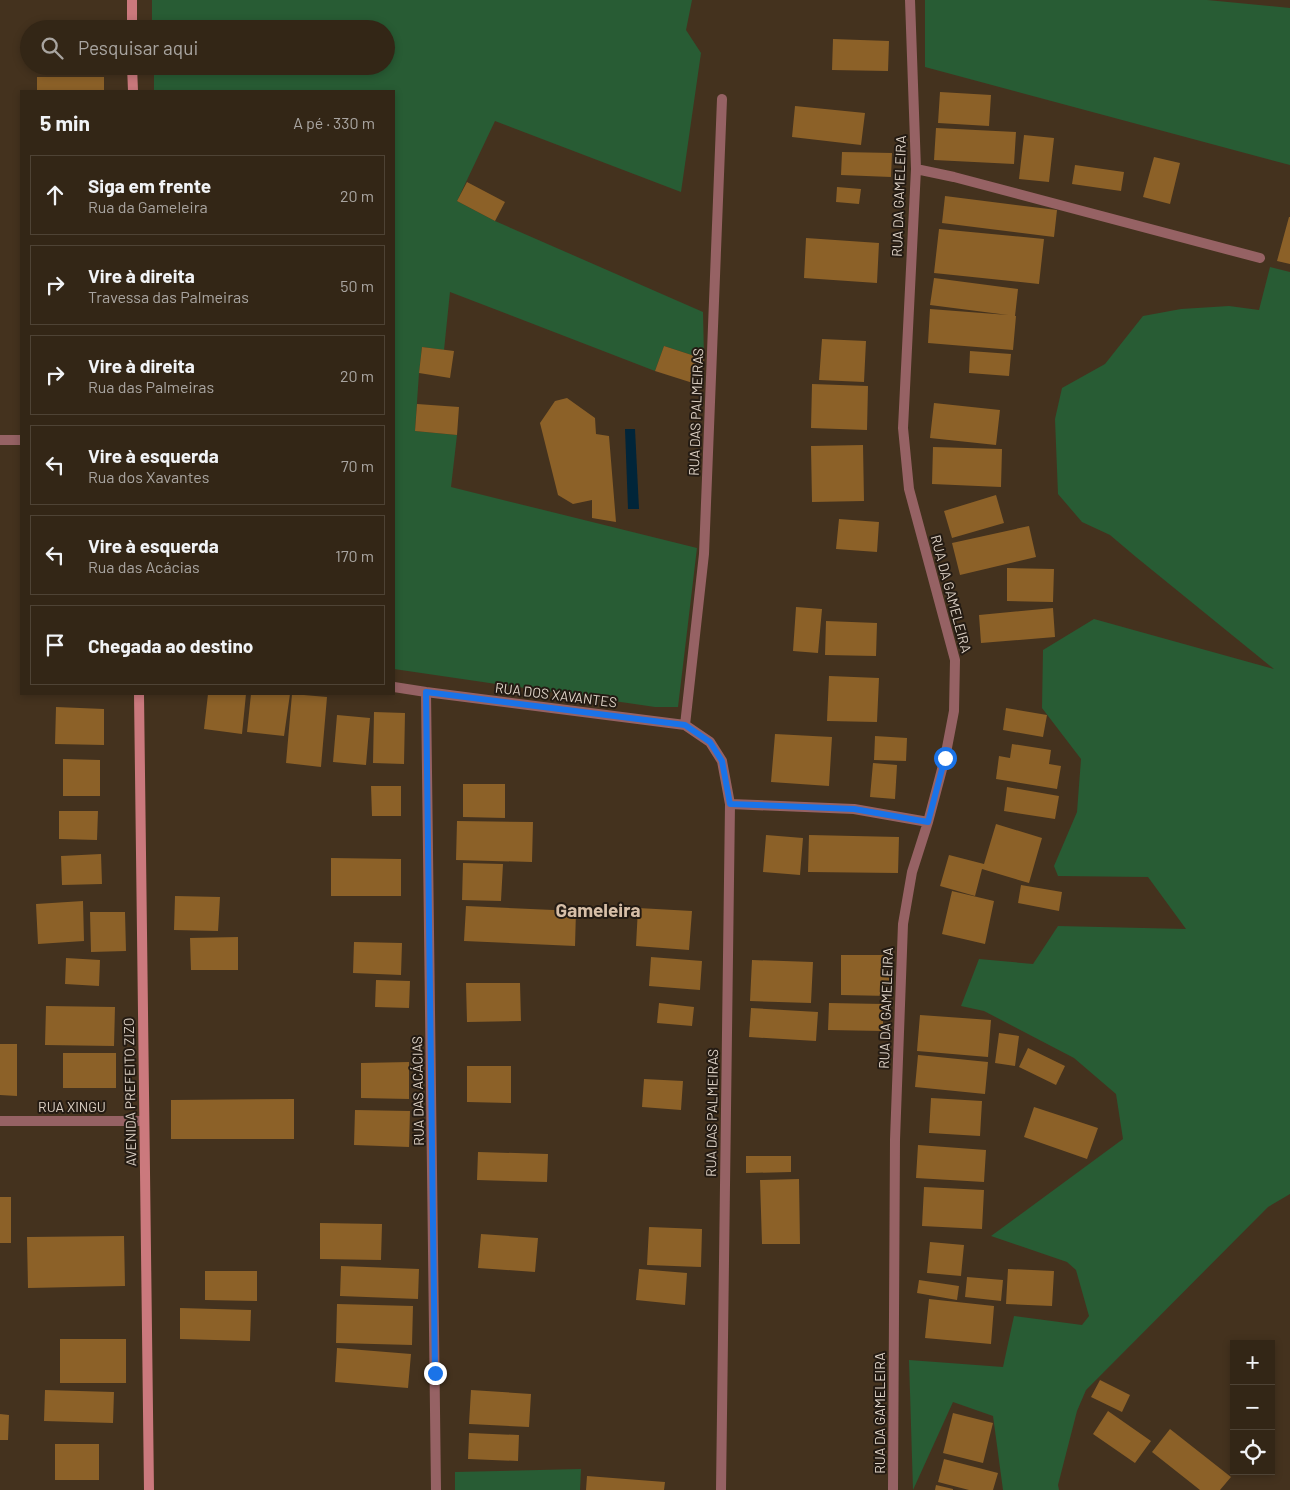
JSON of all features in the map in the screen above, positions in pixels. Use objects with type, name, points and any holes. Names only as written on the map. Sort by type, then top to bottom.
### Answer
[{"type":"main road","points":[[132,0],[132,20]]},
{"type":"main road","points":[[132,75],[132,90]]},
{"type":"main road","name":"AVENIDA PREFEITO ZIZO","points":[[139,695],[149,1490]]},
{"type":"street","name":"RUA DA GAMELEIRA","points":[[893,1490],[895,1140],[903,924],[912,872],[945,758],[954,710],[955,660],[910,489],[903,428],[916,169],[910,0]]},
{"type":"street","name":"RUA DAS PALMEIRAS","points":[[685,725],[704,554],[722,98]]},
{"type":"street","points":[[916,169],[954,177],[1260,258]]},
{"type":"street","points":[[0,440],[20,440]]},
{"type":"street","name":"RUA DOS XAVANTES","points":[[395,687],[685,725],[710,742]]},
{"type":"street","name":"RUA DAS ACÁCIAS","points":[[426,692],[436,1490]]},
{"type":"street","name":"RUA DAS PALMEIRAS","points":[[710,742],[722,761],[730,804],[721,1490]]},
{"type":"street","points":[[730,804],[854,809],[928,822]]},
{"type":"street","name":"RUA XINGU","points":[[0,1121],[144,1120]]},
{"type":"green space","points":[[152,0],[692,0],[686,30],[701,53],[681,192],[495,121],[457,201],[495,221],[703,312],[704,359],[664,346],[655,371],[450,292],[444,350],[422,347],[415,431],[457,435],[451,487],[697,548],[678,707],[655,707],[395,669],[395,90],[154,90],[154,75],[395,75],[395,20],[152,20]]},
{"type":"green space","points":[[925,0],[1207,0],[1290,8],[1290,165],[925,67]]},
{"type":"green space","points":[[1270,267],[1290,272],[1290,1194],[1268,1207],[1086,1390],[1077,1411],[1058,1485],[1059,1490],[1003,1490],[993,1416],[953,1402],[913,1490],[909,1360],[1003,1367],[1014,1316],[1082,1325],[1089,1316],[1076,1270],[1067,1262],[991,1236],[1123,1139],[1116,1094],[1074,1058],[984,1011],[961,1006],[979,959],[1033,964],[1058,926],[1186,929],[1148,877],[1058,876],[1054,866],[1077,812],[1081,759],[1042,708],[1043,650],[1094,619],[1274,669],[1110,535],[1082,522],[1058,494],[1055,419],[1062,388],[1105,364],[1143,316],[1181,309],[1229,306],[1259,310]]},
{"type":"green space","points":[[581,1469],[580,1490],[455,1490],[455,1472]]},
{"type":"water","points":[[625,429],[635,429],[639,509],[628,509]]},
{"type":"building","points":[[833,39],[889,41],[888,71],[832,70]]},
{"type":"building","points":[[37,77],[104,77],[104,90],[37,90]]},
{"type":"building","points":[[940,92],[991,95],[989,126],[938,123]]},
{"type":"building","points":[[795,106],[865,113],[861,145],[792,137]]},
{"type":"building","points":[[936,128],[1016,132],[1014,164],[934,160]]},
{"type":"building","points":[[1024,135],[1054,138],[1049,182],[1019,179]]},
{"type":"building","points":[[842,152],[892,153],[891,177],[841,175]]},
{"type":"building","points":[[1154,157],[1180,163],[1170,204],[1143,197]]},
{"type":"building","points":[[1075,165],[1124,172],[1121,191],[1072,184]]},
{"type":"building","points":[[467,182],[505,202],[495,221],[457,201]]},
{"type":"building","points":[[837,187],[861,189],[859,204],[836,202]]},
{"type":"building","points":[[945,196],[1057,210],[1054,237],[942,223]]},
{"type":"building","points":[[1290,217],[1290,264],[1277,261]]},
{"type":"building","points":[[939,229],[1044,239],[1039,284],[934,273]]},
{"type":"building","points":[[806,238],[879,243],[877,283],[804,278]]},
{"type":"building","points":[[934,278],[1018,289],[1013,350],[928,343],[930,309],[1008,315],[930,305]]},
{"type":"building","points":[[822,339],[866,341],[864,382],[819,380]]},
{"type":"building","points":[[664,346],[704,359],[696,384],[655,371]]},
{"type":"building","points":[[422,347],[454,351],[450,378],[419,373]]},
{"type":"building","points":[[970,351],[1011,354],[1009,376],[969,373]]},
{"type":"building","points":[[812,384],[868,386],[867,430],[811,428]]},
{"type":"building","points":[[567,398],[595,418],[596,434],[609,436],[616,522],[592,518],[592,500],[573,504],[558,495],[540,423],[555,401]]},
{"type":"building","points":[[934,403],[1000,410],[996,445],[930,438]]},
{"type":"building","points":[[417,404],[459,407],[457,435],[415,431]]},
{"type":"building","points":[[863,445],[864,501],[812,502],[811,446]]},
{"type":"building","points":[[933,447],[1002,449],[1001,487],[932,484]]},
{"type":"building","points":[[996,495],[1004,523],[952,538],[944,511]]},
{"type":"building","points":[[839,519],[879,522],[877,552],[836,549]]},
{"type":"building","points":[[1029,526],[1036,557],[960,575],[952,543]]},
{"type":"building","points":[[1007,568],[1054,569],[1053,602],[1007,601]]},
{"type":"building","points":[[796,607],[822,609],[818,653],[793,651]]},
{"type":"building","points":[[1053,608],[1055,637],[981,643],[979,615]]},
{"type":"building","points":[[826,621],[877,623],[876,656],[825,655]]},
{"type":"building","points":[[829,676],[879,678],[877,722],[827,721]]},
{"type":"building","points":[[208,695],[246,695],[242,734],[204,729]]},
{"type":"building","points":[[251,695],[290,695],[284,736],[247,732]]},
{"type":"building","points":[[292,695],[327,697],[321,767],[286,763]]},
{"type":"building","points":[[56,707],[104,709],[104,745],[55,744]]},
{"type":"building","points":[[1006,708],[1047,715],[1043,737],[1003,730]]},
{"type":"building","points":[[374,712],[405,713],[404,764],[373,763]]},
{"type":"building","points":[[337,715],[370,718],[366,765],[333,762]]},
{"type":"building","points":[[775,734],[832,737],[829,786],[771,782]]},
{"type":"building","points":[[875,736],[907,738],[906,761],[874,760]]},
{"type":"building","points":[[1012,744],[1051,750],[1049,764],[1061,766],[1057,789],[996,779],[999,756],[1010,758]]},
{"type":"building","points":[[63,759],[100,760],[100,796],[63,796]]},
{"type":"building","points":[[873,763],[897,765],[895,799],[870,797]]},
{"type":"building","points":[[463,784],[505,784],[505,818],[463,817]]},
{"type":"building","points":[[371,786],[401,786],[401,816],[372,816]]},
{"type":"building","points":[[1007,787],[1059,796],[1055,819],[1004,811]]},
{"type":"building","points":[[59,811],[98,811],[97,840],[59,839]]},
{"type":"building","points":[[457,821],[533,822],[532,862],[456,860]]},
{"type":"building","points":[[996,824],[1042,838],[1029,883],[982,869],[975,896],[940,886],[949,855],[984,864]]},
{"type":"building","points":[[766,835],[803,838],[800,875],[763,872]]},
{"type":"building","points":[[809,835],[899,837],[898,873],[808,872]]},
{"type":"building","points":[[101,854],[102,884],[62,885],[61,856]]},
{"type":"building","points":[[331,858],[401,859],[401,896],[331,896]]},
{"type":"building","points":[[463,863],[503,864],[501,901],[462,900]]},
{"type":"building","points":[[1021,885],[1062,892],[1059,911],[1018,903]]},
{"type":"building","points":[[952,891],[994,901],[985,944],[942,934]]},
{"type":"building","points":[[175,896],[220,897],[218,931],[174,930]]},
{"type":"building","points":[[83,901],[84,941],[38,944],[36,904]]},
{"type":"building","points":[[466,906],[576,911],[575,946],[464,941]]},
{"type":"building","points":[[638,908],[692,911],[689,950],[636,946]]},
{"type":"building","points":[[90,912],[125,912],[126,951],[91,952]]},
{"type":"building","points":[[238,937],[238,970],[191,970],[190,938]]},
{"type":"building","points":[[354,942],[402,943],[401,975],[353,973]]},
{"type":"building","points":[[841,955],[890,955],[889,996],[841,995]]},
{"type":"building","points":[[651,957],[702,961],[700,990],[649,986]]},
{"type":"building","points":[[66,958],[100,960],[99,986],[65,984]]},
{"type":"building","points":[[752,960],[813,962],[811,1003],[750,1001]]},
{"type":"building","points":[[376,980],[410,981],[409,1008],[375,1007]]},
{"type":"building","points":[[466,983],[520,983],[521,1021],[467,1022]]},
{"type":"building","points":[[659,1003],[694,1007],[692,1026],[657,1023]]},
{"type":"building","points":[[829,1003],[883,1004],[883,1031],[828,1030]]},
{"type":"building","points":[[46,1006],[115,1007],[114,1046],[45,1045]]},
{"type":"building","points":[[751,1008],[818,1012],[816,1041],[749,1037]]},
{"type":"building","points":[[920,1015],[991,1020],[988,1057],[917,1051]]},
{"type":"building","points":[[999,1033],[1019,1036],[1015,1066],[995,1063]]},
{"type":"building","points":[[0,1044],[17,1044],[17,1096],[0,1095]]},
{"type":"building","points":[[1028,1048],[1065,1066],[1056,1085],[1019,1067]]},
{"type":"building","points":[[63,1053],[116,1053],[116,1088],[63,1088]]},
{"type":"building","points":[[918,1055],[988,1062],[985,1094],[915,1087]]},
{"type":"building","points":[[409,1062],[409,1099],[361,1098],[361,1063]]},
{"type":"building","points":[[467,1066],[511,1066],[511,1103],[467,1102]]},
{"type":"building","points":[[644,1079],[683,1081],[681,1110],[642,1107]]},
{"type":"building","points":[[931,1098],[982,1101],[980,1136],[929,1133]]},
{"type":"building","points":[[294,1099],[294,1139],[171,1139],[171,1100]]},
{"type":"building","points":[[1034,1107],[1098,1128],[1087,1159],[1024,1137]]},
{"type":"building","points":[[355,1110],[410,1111],[409,1147],[354,1145]]},
{"type":"building","points":[[918,1145],[986,1150],[984,1182],[916,1178]]},
{"type":"building","points":[[478,1152],[548,1154],[547,1182],[477,1180]]},
{"type":"building","points":[[746,1156],[791,1156],[791,1172],[746,1173]]},
{"type":"building","points":[[799,1179],[800,1244],[762,1244],[760,1180]]},
{"type":"building","points":[[924,1187],[984,1190],[982,1229],[922,1226]]},
{"type":"building","points":[[0,1197],[11,1197],[11,1243],[0,1243]]},
{"type":"building","points":[[320,1223],[382,1224],[381,1260],[320,1259]]},
{"type":"building","points":[[649,1227],[702,1229],[701,1267],[647,1265]]},
{"type":"building","points":[[481,1234],[538,1238],[535,1272],[478,1268]]},
{"type":"building","points":[[124,1236],[125,1286],[28,1288],[27,1237]]},
{"type":"building","points":[[930,1242],[964,1245],[961,1276],[927,1273]]},
{"type":"building","points":[[341,1266],[419,1269],[418,1299],[340,1296]]},
{"type":"building","points":[[639,1269],[687,1273],[685,1305],[636,1300]]},
{"type":"building","points":[[1008,1269],[1054,1271],[1052,1306],[1006,1304]]},
{"type":"building","points":[[205,1271],[257,1271],[257,1301],[205,1300]]},
{"type":"building","points":[[967,1277],[1003,1280],[1001,1301],[965,1297]]},
{"type":"building","points":[[919,1280],[959,1286],[957,1300],[917,1293]]},
{"type":"building","points":[[929,1299],[994,1306],[991,1344],[925,1338]]},
{"type":"building","points":[[337,1304],[413,1306],[412,1345],[336,1343]]},
{"type":"building","points":[[180,1308],[251,1310],[250,1341],[180,1339]]},
{"type":"building","points":[[60,1339],[126,1339],[126,1383],[60,1383]]},
{"type":"building","points":[[337,1348],[411,1354],[408,1388],[335,1382]]},
{"type":"building","points":[[1100,1380],[1130,1395],[1122,1412],[1091,1397]]},
{"type":"building","points":[[45,1390],[114,1392],[113,1423],[44,1421]]},
{"type":"building","points":[[471,1390],[531,1394],[529,1427],[469,1424]]},
{"type":"building","points":[[1108,1411],[1151,1441],[1135,1463],[1093,1434]]},
{"type":"building","points":[[953,1413],[993,1423],[983,1463],[943,1453]]},
{"type":"building","points":[[0,1414],[9,1415],[8,1440],[0,1440]]},
{"type":"building","points":[[1170,1429],[1231,1477],[1220,1490],[1200,1490],[1152,1452]]},
{"type":"building","points":[[469,1433],[519,1435],[518,1461],[468,1459]]},
{"type":"building","points":[[55,1444],[99,1444],[99,1480],[55,1480]]},
{"type":"building","points":[[944,1459],[998,1473],[993,1490],[969,1490],[938,1482]]},
{"type":"building","points":[[587,1476],[665,1482],[664,1490],[586,1490]]},
{"type":"building","points":[[936,1485],[953,1489],[953,1490],[935,1490]]},
{"type":"district","name":"Gameleira","points":[[598,910]]},
{"type":"route","points":[[435,1373],[426,692],[685,725],[710,742],[722,761],[730,804],[854,809],[928,822],[945,758]]}]
